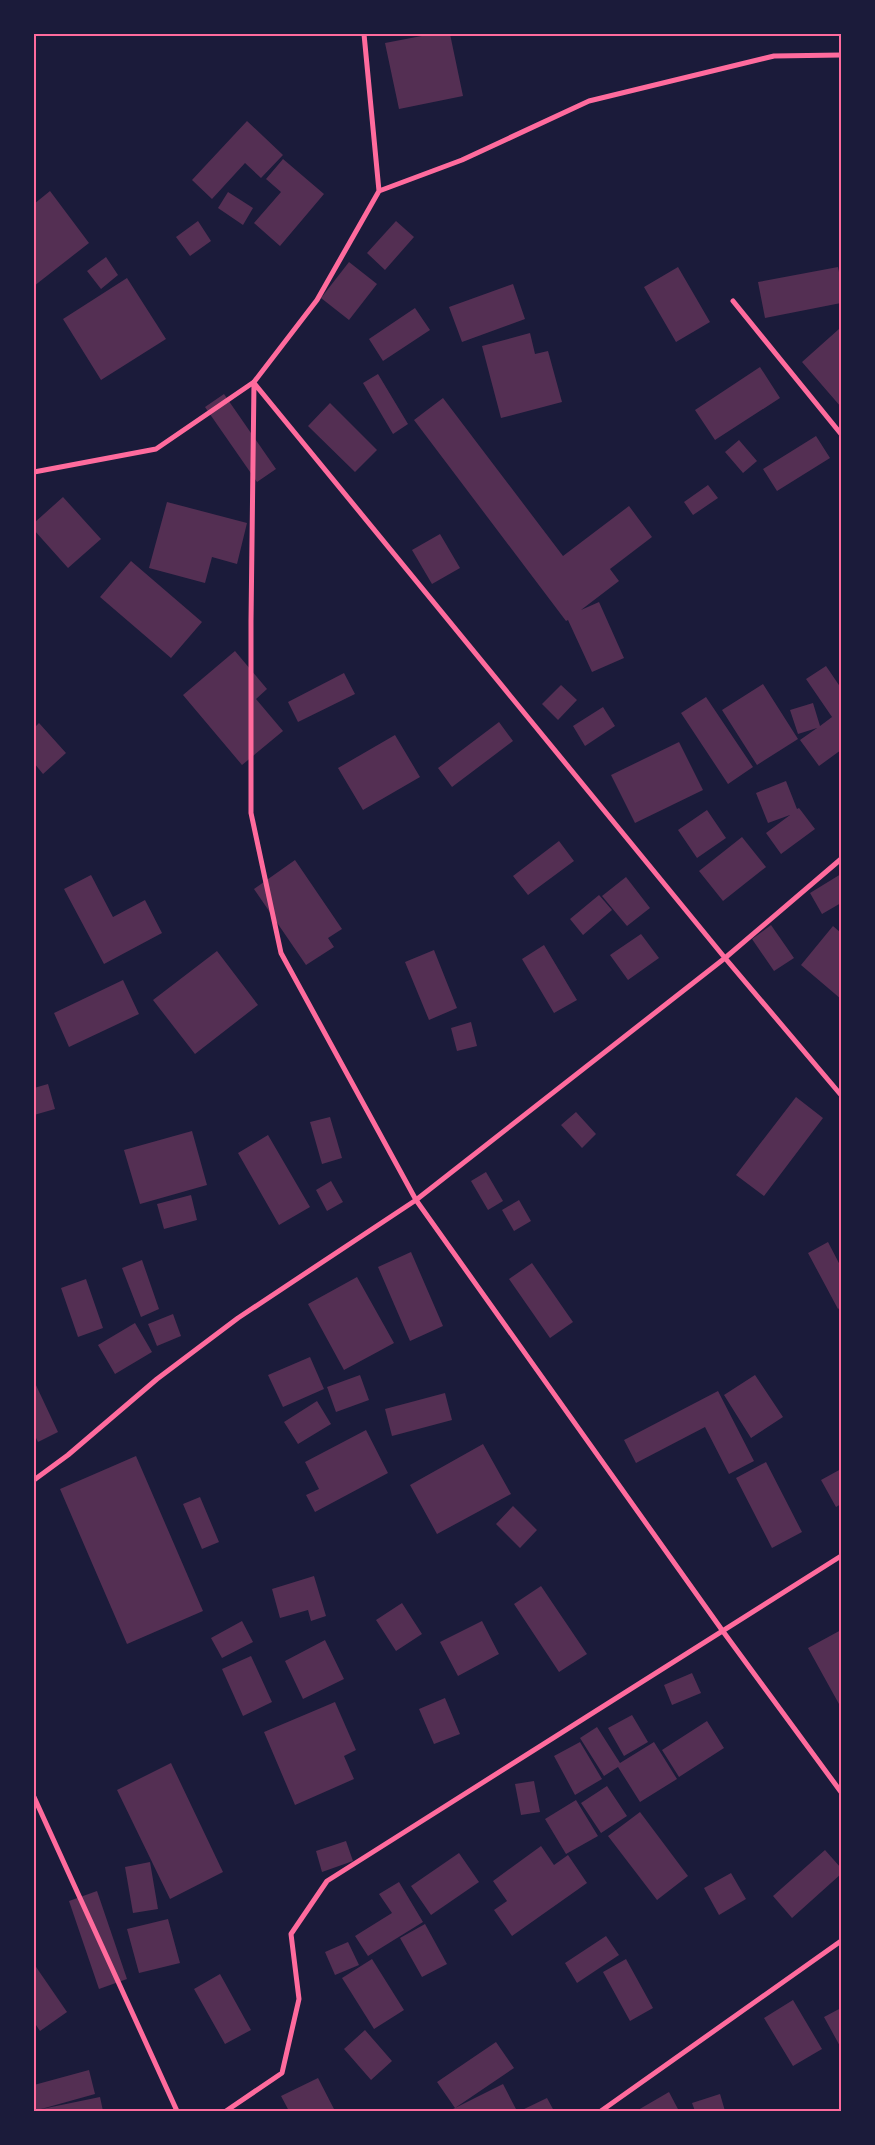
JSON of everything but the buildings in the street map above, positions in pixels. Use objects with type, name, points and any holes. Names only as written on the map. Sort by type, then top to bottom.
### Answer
[{"type":"street","points":[[34,472],[156,449],[254,382],[317,300],[379,192],[364,34]]},
{"type":"street","points":[[379,192],[462,160],[589,101],[774,56],[841,55]]},
{"type":"street","points":[[733,301],[841,434]]},
{"type":"street","points":[[254,382],[725,958],[841,1095]]},
{"type":"street","points":[[254,382],[251,813],[281,953],[416,1200],[722,1630],[841,1792]]},
{"type":"street","points":[[34,1480],[68,1455],[157,1379],[238,1318],[416,1200],[725,958],[841,859]]},
{"type":"street","points":[[226,2111],[282,2073],[299,2000],[291,1934],[327,1881],[841,1556]]},
{"type":"street","points":[[34,1798],[176,2111]]},
{"type":"street","points":[[601,2111],[841,1942]]}]
